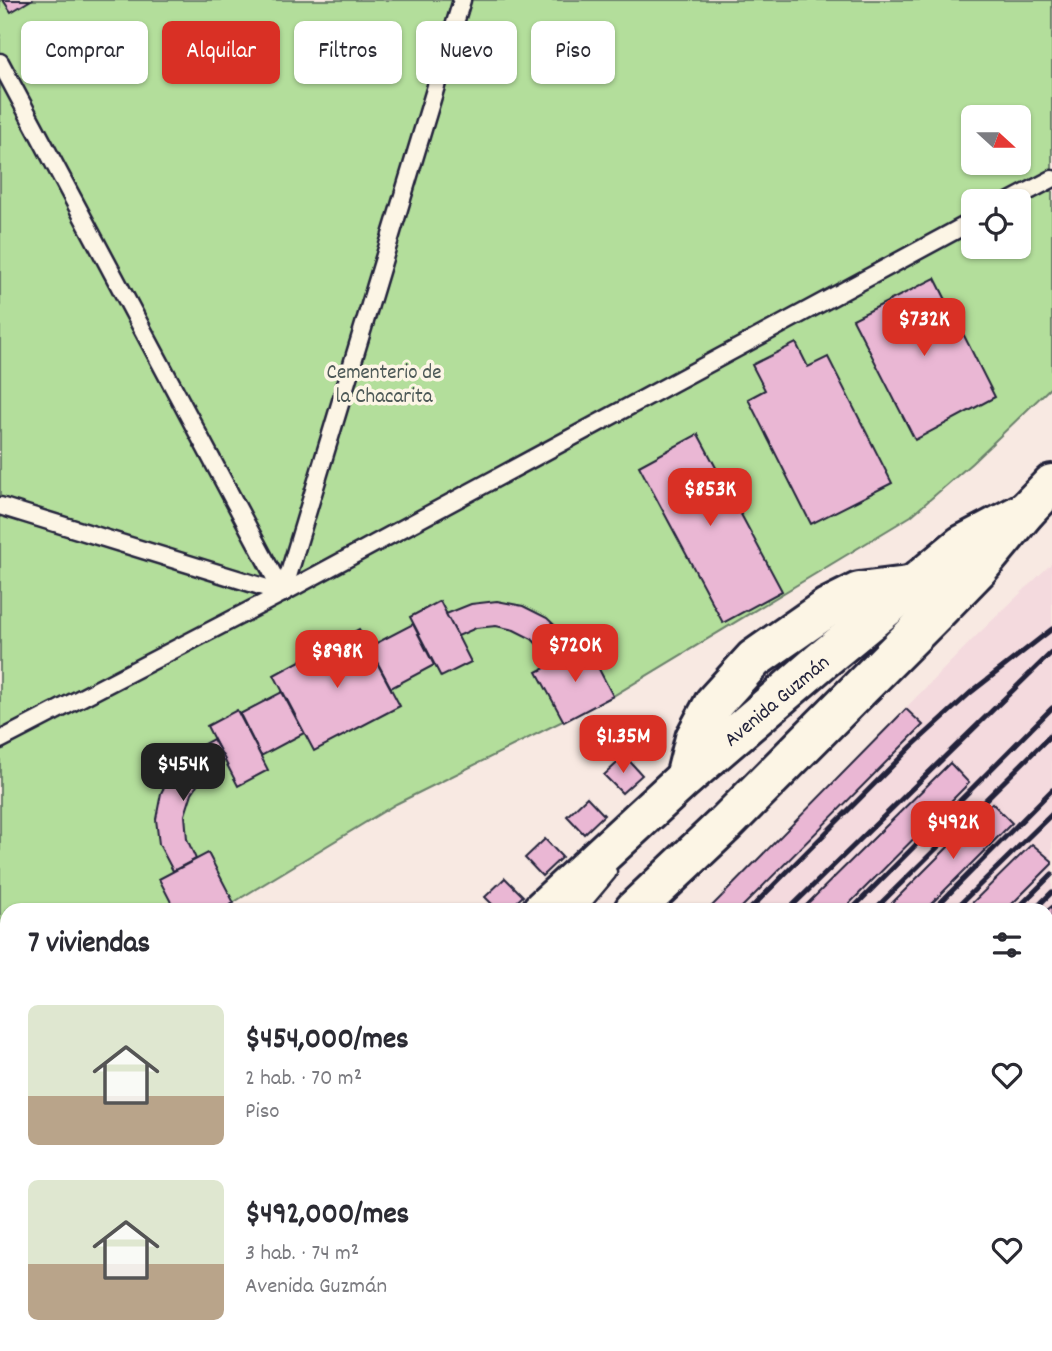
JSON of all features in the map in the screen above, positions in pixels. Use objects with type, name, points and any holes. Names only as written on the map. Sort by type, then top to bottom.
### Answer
[{"type":"main road","name":"Avenida Guzmán","points":[[641,903],[775,774],[978,569],[1052,484]]},
{"type":"main road","name":"Avenida Guzmán","points":[[550,903],[685,778],[962,545],[1026,512]]},
{"type":"main road","points":[[685,778],[695,738],[714,703],[754,659],[827,608],[859,592],[916,584]]},
{"type":"main road","points":[[775,774],[813,719],[821,699],[824,677],[821,661],[812,648],[800,640],[786,637]]},
{"type":"lane","points":[[283,593],[462,0]]},
{"type":"lane","points":[[0,62],[283,593]]},
{"type":"lane","points":[[1031,190],[1052,179]]},
{"type":"lane","points":[[0,740],[283,593],[961,227]]},
{"type":"lane","points":[[0,506],[283,593]]},
{"type":"lane","points":[[582,903],[685,778]]},
{"type":"shaded area","points":[[1052,563],[1052,903],[715,903],[976,636]]},
{"type":"green space","name":"Cementerio de la Chacarita","points":[[0,0],[1052,0],[1052,386],[972,463],[911,516],[613,696],[396,804],[233,903],[0,903]]},
{"type":"building","points":[[3,0],[31,0],[11,12]]},
{"type":"building","points":[[935,278],[995,397],[915,440],[853,319]]},
{"type":"building","points":[[796,343],[808,367],[828,357],[892,483],[811,524],[748,399],[765,390],[752,365]]},
{"type":"building","points":[[698,434],[782,591],[723,623],[639,466]]},
{"type":"building","points":[[440,601],[471,662],[441,677],[410,617]]},
{"type":"building","points":[[497,601],[523,606],[547,618],[566,636],[575,652],[551,665],[545,653],[532,639],[514,630],[496,626],[476,628],[458,636],[446,614],[471,604]]},
{"type":"building","points":[[413,624],[434,665],[391,688],[369,647]]},
{"type":"building","points":[[359,629],[400,706],[314,751],[274,675]]},
{"type":"building","points":[[587,646],[613,696],[564,722],[537,672]]},
{"type":"building","points":[[282,692],[304,733],[261,756],[240,714]]},
{"type":"building","points":[[906,709],[923,725],[746,903],[715,903]]},
{"type":"building","points":[[237,710],[268,770],[238,786],[207,726]]},
{"type":"building","points":[[213,739],[225,760],[205,774],[192,793],[185,815],[187,839],[196,859],[173,871],[159,844],[156,819],[161,793],[173,770],[191,751]]},
{"type":"building","points":[[625,756],[642,775],[622,793],[604,775]]},
{"type":"building","points":[[950,763],[969,783],[850,903],[808,903]]},
{"type":"building","points":[[587,797],[604,815],[584,834],[567,816]]},
{"type":"building","points":[[992,803],[1012,823],[932,903],[892,903]]},
{"type":"building","points":[[545,839],[562,857],[542,876],[525,858]]},
{"type":"building","points":[[1032,844],[1052,861],[1013,903],[972,903]]},
{"type":"building","points":[[208,853],[234,903],[171,903],[159,879]]},
{"type":"building","points":[[505,878],[523,896],[516,903],[491,903],[485,897]]},
{"type":"railway","points":[[756,903],[912,746],[970,693],[1052,629]]},
{"type":"railway","points":[[795,903],[1052,652]]},
{"type":"railway","points":[[858,903],[1052,708]]},
{"type":"railway","points":[[881,903],[1052,734]]},
{"type":"railway","points":[[940,903],[1052,790]]},
{"type":"railway","points":[[961,903],[1052,814]]},
{"type":"railway","points":[[1023,903],[1052,874]]},
{"type":"railway","points":[[1041,903],[1052,892]]}]
